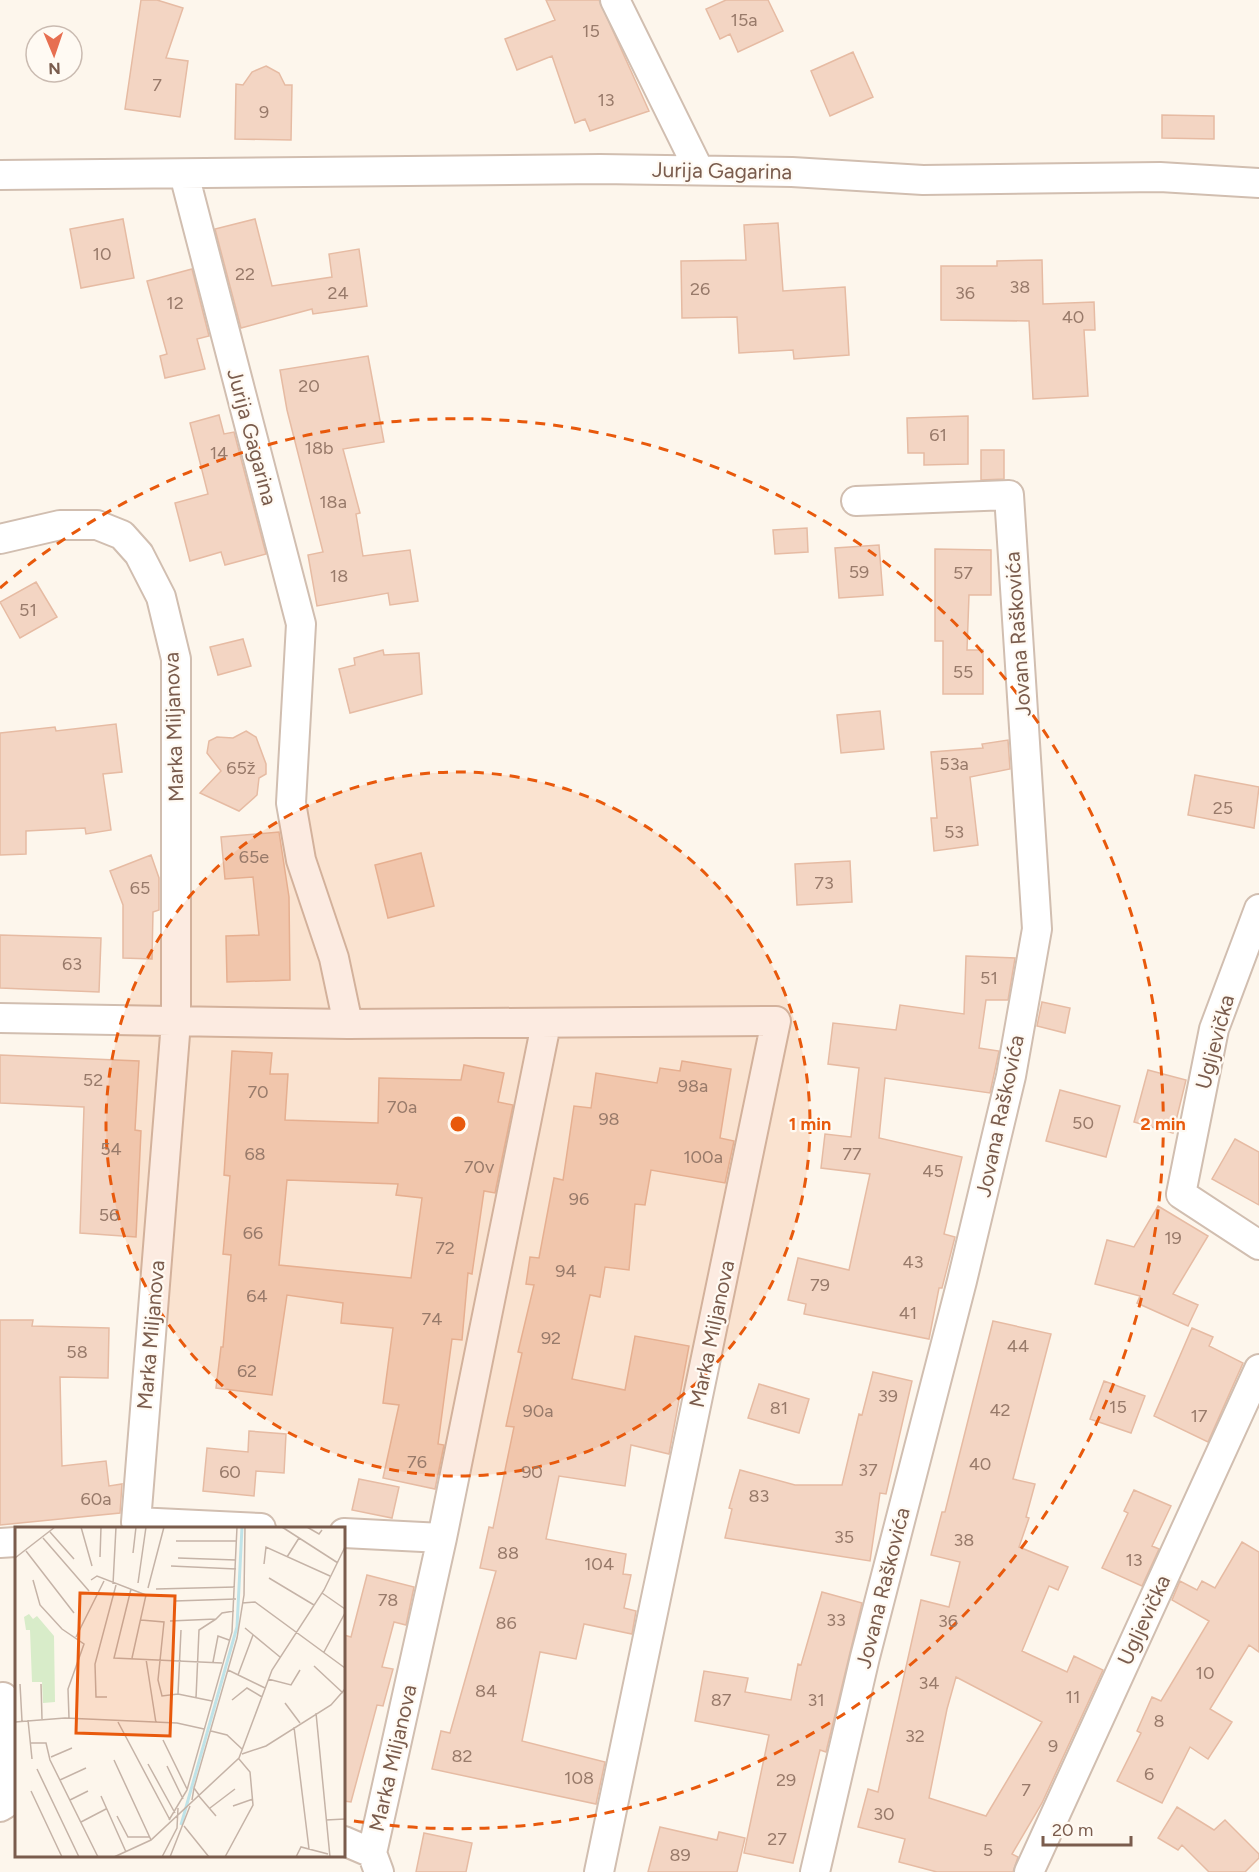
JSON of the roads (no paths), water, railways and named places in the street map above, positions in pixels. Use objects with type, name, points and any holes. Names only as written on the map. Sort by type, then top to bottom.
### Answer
[{"type":"street","points":[[615,0],[699,170]]},
{"type":"street","name":"Jurija Gagarina","points":[[0,175],[337,170],[699,170],[792,172],[922,180],[1160,177],[1259,183]]},
{"type":"street","name":"Jurija Gagarina","points":[[184,174],[302,624],[295,702],[291,802],[301,860],[334,958],[348,1024]]},
{"type":"street","name":"Jovana Raškovića","points":[[815,1872],[864,1657],[959,1292],[1011,1076],[1037,929],[1009,495],[856,501]]},
{"type":"street","name":"Marka Miljanova","points":[[0,538],[60,525],[97,525],[122,535],[140,554],[161,597],[176,659],[176,1022],[136,1522],[240,1527]]},
{"type":"street","name":"Ugljevička","points":[[1259,909],[1214,1029],[1181,1194],[1259,1245]]},
{"type":"street","name":"Marka Miljanova","points":[[0,1018],[348,1024],[776,1021],[599,1872]]},
{"type":"street","name":"Marka Miljanova","points":[[375,1862],[546,1024]]},
{"type":"street","name":"Ugljevička","points":[[1029,1872],[1259,1369]]},
{"type":"street","points":[[345,1533],[442,1538]]},
{"type":"street","points":[[0,1544],[15,1542]]},
{"type":"street","points":[[0,1807],[6,1804],[8,1789],[3,1697]]},
{"type":"street","points":[[345,1842],[375,1862]]}]
